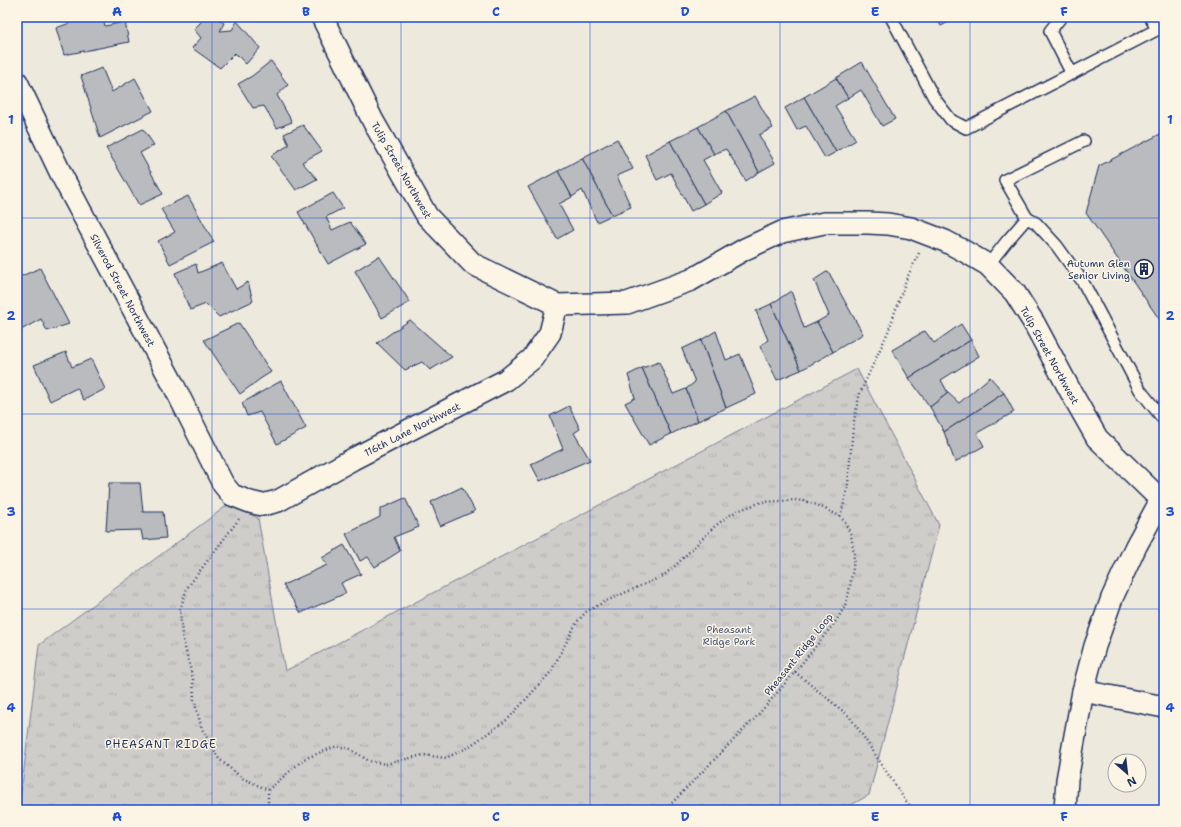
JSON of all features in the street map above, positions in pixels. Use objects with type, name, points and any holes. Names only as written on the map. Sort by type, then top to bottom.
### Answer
[{"type":"street","name":"Tulip Street Northwest","points":[[322,17],[373,121],[427,216],[473,264],[556,305],[627,303],[691,280],[745,249],[782,232],[824,223],[888,224],[911,228],[964,251],[988,265],[1015,293],[1034,323],[1097,438],[1163,501]]},
{"type":"street","name":"Silverod Street Northwest","points":[[17,82],[62,176],[169,377],[223,484],[241,499]]},
{"type":"street","name":"116th Lane Northwest","points":[[241,499],[262,505],[278,501],[353,459],[506,380],[532,359],[550,333],[556,305]]},
{"type":"street","points":[[1065,810],[1067,780],[1083,692],[1095,646],[1112,598],[1136,546],[1163,501]]},
{"type":"street","points":[[1083,692],[1164,707]]},
{"type":"lane","points":[[891,17],[934,98],[951,120],[966,128],[1161,28],[1150,17]]},
{"type":"lane","points":[[1061,17],[1050,31],[1072,74]]},
{"type":"lane","points":[[1084,141],[1005,180],[1027,218],[1036,223],[1057,246],[1083,282],[1140,390],[1164,420]]},
{"type":"lane","points":[[988,265],[1027,218]]},
{"type":"path","points":[[268,810],[268,790],[304,759],[337,746],[350,749],[369,761],[386,764],[423,755],[446,758],[468,748],[508,719],[550,673],[577,622],[586,612],[604,602],[663,576],[714,527],[737,511],[762,502],[795,500],[817,505],[840,516],[848,484],[853,427],[860,393],[888,332],[906,280],[927,234]]},
{"type":"path","points":[[241,499],[234,528],[187,588],[180,610],[182,636],[193,679],[194,700],[202,730],[219,759],[242,778],[268,790]]},
{"type":"path","name":"Pheasant Ridge Loop","points":[[666,810],[756,716],[795,672],[836,621],[845,606],[849,592],[854,553],[851,535],[840,516]]},
{"type":"path","points":[[795,672],[849,716],[905,800],[914,810]]},
{"type":"green space","name":"Pheasant Ridge Park","points":[[857,369],[939,525],[869,795],[842,810],[19,810],[39,645],[229,504],[258,518],[285,671]]},
{"type":"building","points":[[68,17],[103,17],[105,26],[125,22],[129,42],[64,55],[56,28],[70,23]]},
{"type":"building","points":[[206,17],[215,17],[224,23],[220,31],[232,30],[237,21],[260,48],[246,64],[235,53],[220,68],[192,48],[201,38],[194,29]]},
{"type":"building","points":[[936,17],[958,17],[941,26]]},
{"type":"building","points":[[271,61],[288,85],[277,95],[292,122],[277,128],[264,106],[253,108],[238,84],[252,76]]},
{"type":"building","points":[[862,62],[895,119],[882,126],[861,90],[848,98],[836,78]]},
{"type":"building","points":[[102,68],[112,92],[135,78],[153,111],[100,138],[81,76]]},
{"type":"building","points":[[836,78],[848,98],[835,106],[856,140],[836,152],[804,97]]},
{"type":"building","points":[[755,96],[773,128],[759,135],[775,163],[759,172],[726,111]]},
{"type":"building","points":[[804,97],[836,152],[825,158],[806,126],[797,130],[785,108]]},
{"type":"building","points":[[726,111],[759,172],[746,181],[726,149],[714,154],[698,127]]},
{"type":"building","points":[[303,125],[322,151],[302,162],[317,179],[296,190],[271,156],[289,145],[284,134]]},
{"type":"building","points":[[698,127],[714,154],[703,160],[722,193],[704,204],[670,141]]},
{"type":"building","points":[[143,129],[154,145],[140,153],[163,194],[139,205],[106,148]]},
{"type":"building","name":"Autumn Glen Senior Living","points":[[1164,132],[1164,326],[1086,213],[1099,166]]},
{"type":"building","points":[[617,139],[633,169],[617,176],[631,207],[612,215],[582,158]]},
{"type":"building","points":[[670,141],[704,204],[691,211],[671,173],[657,180],[645,155]]},
{"type":"building","points":[[582,158],[612,215],[597,222],[582,190],[572,197],[558,171]]},
{"type":"building","points":[[558,171],[572,197],[559,204],[573,230],[557,239],[528,187]]},
{"type":"building","points":[[333,193],[343,208],[326,217],[332,230],[350,222],[366,244],[328,264],[298,212]]},
{"type":"building","points":[[188,196],[214,242],[170,264],[158,241],[175,232],[161,209]]},
{"type":"building","points":[[379,256],[410,302],[382,318],[355,271]]},
{"type":"building","points":[[222,263],[236,289],[248,282],[253,301],[219,317],[206,304],[190,310],[175,273],[196,264],[198,273]]},
{"type":"building","points":[[40,268],[69,324],[47,331],[41,319],[21,330],[17,323],[17,278]]},
{"type":"building","points":[[828,271],[863,334],[833,352],[817,322],[829,315],[814,280]]},
{"type":"building","points":[[791,291],[804,328],[817,322],[833,352],[801,370],[771,304]]},
{"type":"building","points":[[771,304],[801,370],[777,380],[760,346],[768,340],[756,311]]},
{"type":"building","points":[[410,320],[452,357],[430,370],[422,362],[405,370],[377,343]]},
{"type":"building","points":[[239,323],[271,372],[240,394],[204,340]]},
{"type":"building","points":[[961,324],[971,340],[909,378],[892,350],[925,331],[934,343]]},
{"type":"building","points":[[716,331],[726,360],[740,354],[756,394],[726,408],[701,340]]},
{"type":"building","points":[[701,340],[726,408],[698,421],[686,389],[695,382],[682,349]]},
{"type":"building","points":[[971,340],[979,356],[941,380],[948,393],[930,407],[909,378]]},
{"type":"building","points":[[66,352],[72,367],[91,359],[105,389],[84,400],[77,388],[50,401],[34,365]]},
{"type":"building","points":[[659,362],[673,394],[686,389],[698,421],[671,434],[642,368]]},
{"type":"building","points":[[642,368],[671,434],[649,445],[625,403],[635,398],[628,375]]},
{"type":"building","points":[[990,377],[1004,393],[944,432],[930,407],[948,393],[959,403]]},
{"type":"building","points":[[281,381],[306,428],[277,444],[260,412],[247,416],[242,403]]},
{"type":"building","points":[[1004,393],[1014,412],[977,433],[984,446],[955,462],[944,432]]},
{"type":"building","points":[[569,406],[580,429],[574,433],[590,460],[540,481],[531,464],[563,449],[550,416]]},
{"type":"building","points":[[109,483],[140,483],[143,512],[163,512],[166,538],[143,540],[141,530],[106,531]]},
{"type":"building","points":[[462,487],[475,511],[440,526],[431,502]]},
{"type":"building","points":[[405,498],[419,527],[394,537],[400,551],[375,567],[368,557],[360,561],[346,534],[380,517],[380,509]]},
{"type":"building","points":[[344,545],[361,574],[341,583],[346,593],[301,613],[283,585],[327,565],[322,558]]},
{"type":"place","name":"Autumn Glen Senior Living","points":[[1144,269]]},
{"type":"district","name":"PHEASANT RIDGE","points":[[161,744]]}]
